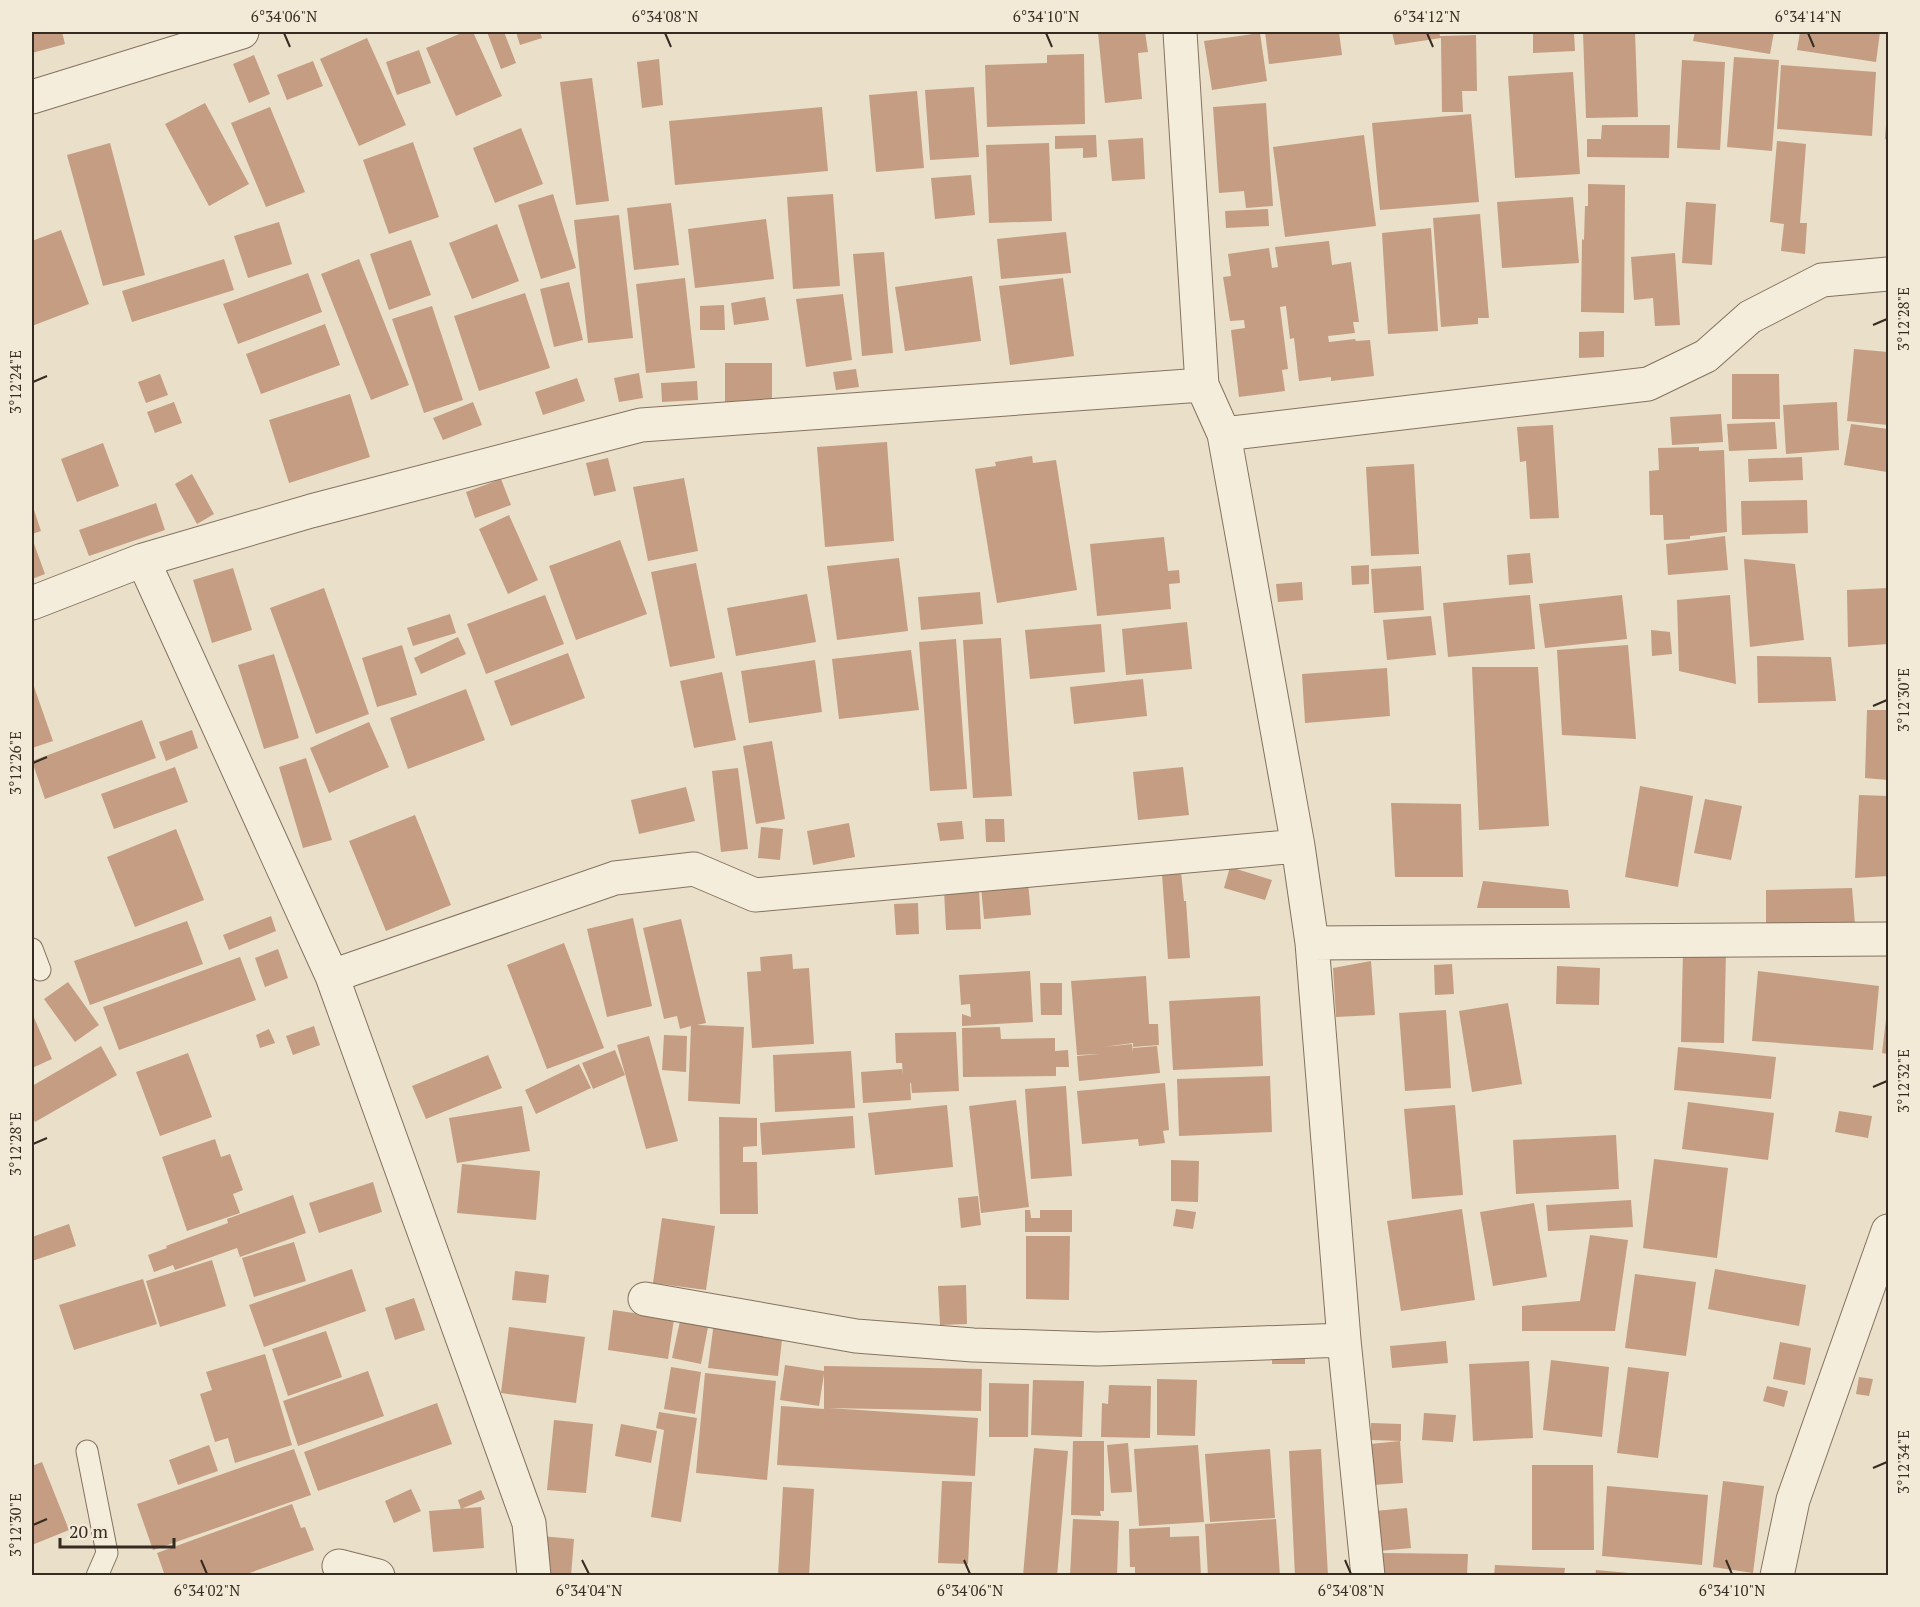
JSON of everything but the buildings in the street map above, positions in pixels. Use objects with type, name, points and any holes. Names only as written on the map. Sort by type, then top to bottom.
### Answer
[{"type":"street","points":[[32,97],[242,32]]},
{"type":"street","points":[[1180,32],[1202,385],[1224,434],[1298,846],[1312,943],[1344,1340],[1368,1575]]},
{"type":"street","points":[[1224,434],[1648,384],[1706,356],[1750,317],[1822,280],[1888,274]]},
{"type":"street","points":[[32,603],[142,560],[311,511],[641,425],[1202,385]]},
{"type":"street","points":[[142,560],[332,976],[529,1523],[534,1575]]},
{"type":"street","points":[[332,976],[615,878],[694,869],[756,895],[1298,846]]},
{"type":"street","points":[[1312,943],[1888,939]]},
{"type":"street","points":[[1777,1575],[1793,1500],[1888,1231]]},
{"type":"street","points":[[645,1299],[856,1336],[973,1345],[1098,1348],[1344,1340]]},
{"type":"street","points":[[339,1566],[378,1575]]},
{"type":"lane","points":[[32,949],[40,970]]},
{"type":"lane","points":[[87,1451],[107,1553],[97,1575]]}]
